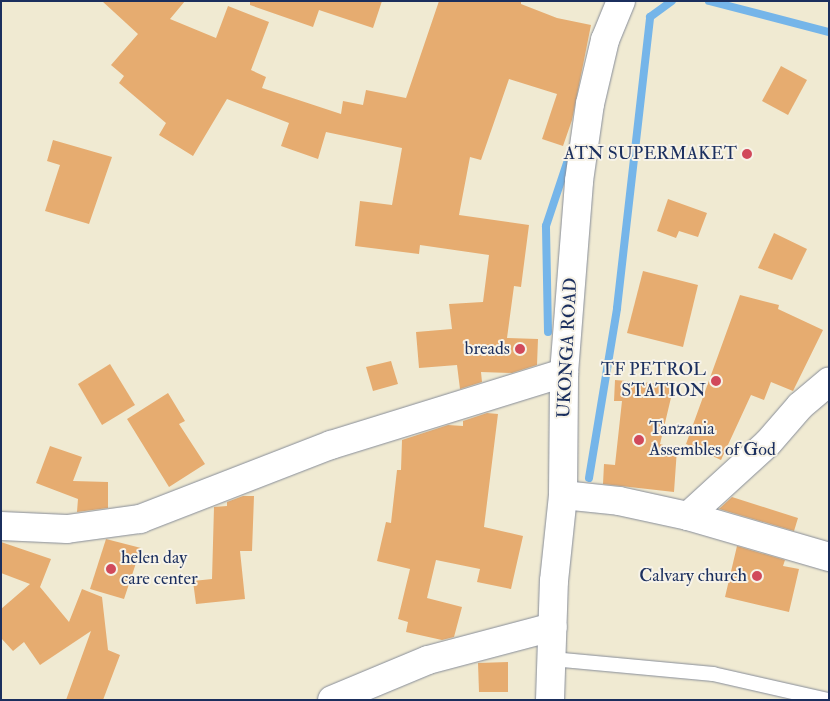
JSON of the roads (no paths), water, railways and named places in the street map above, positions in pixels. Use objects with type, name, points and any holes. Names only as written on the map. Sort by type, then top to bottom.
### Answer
[{"type":"street","name":"UKONGA ROAD","points":[[550,700],[554,581],[563,495],[564,374],[579,181],[589,114],[606,40],[621,1]]},
{"type":"street","points":[[1,526],[68,529],[140,520],[331,445],[564,374]]},
{"type":"street","points":[[688,516],[768,443],[800,406],[829,382]]},
{"type":"street","points":[[563,495],[619,501],[688,516],[829,557]]},
{"type":"street","points":[[332,700],[428,660],[553,627]]},
{"type":"lane","points":[[552,659],[713,674],[827,700]]},
{"type":"waterway","points":[[589,478],[617,308],[650,17],[672,1]]},
{"type":"waterway","points":[[709,1],[829,32]]},
{"type":"waterway","points":[[548,332],[546,226],[572,148]]},
{"type":"place","name":"ATN SUPERMAKET","points":[[747,154]]},
{"type":"place","name":"breads","points":[[520,349]]},
{"type":"place","name":"TF PETROL STATION","points":[[716,381]]},
{"type":"place","name":"Tanzania Assembles of God","points":[[639,440]]},
{"type":"place","name":"helen day care center","points":[[111,569]]},
{"type":"place","name":"Calvary church","points":[[757,576]]}]
